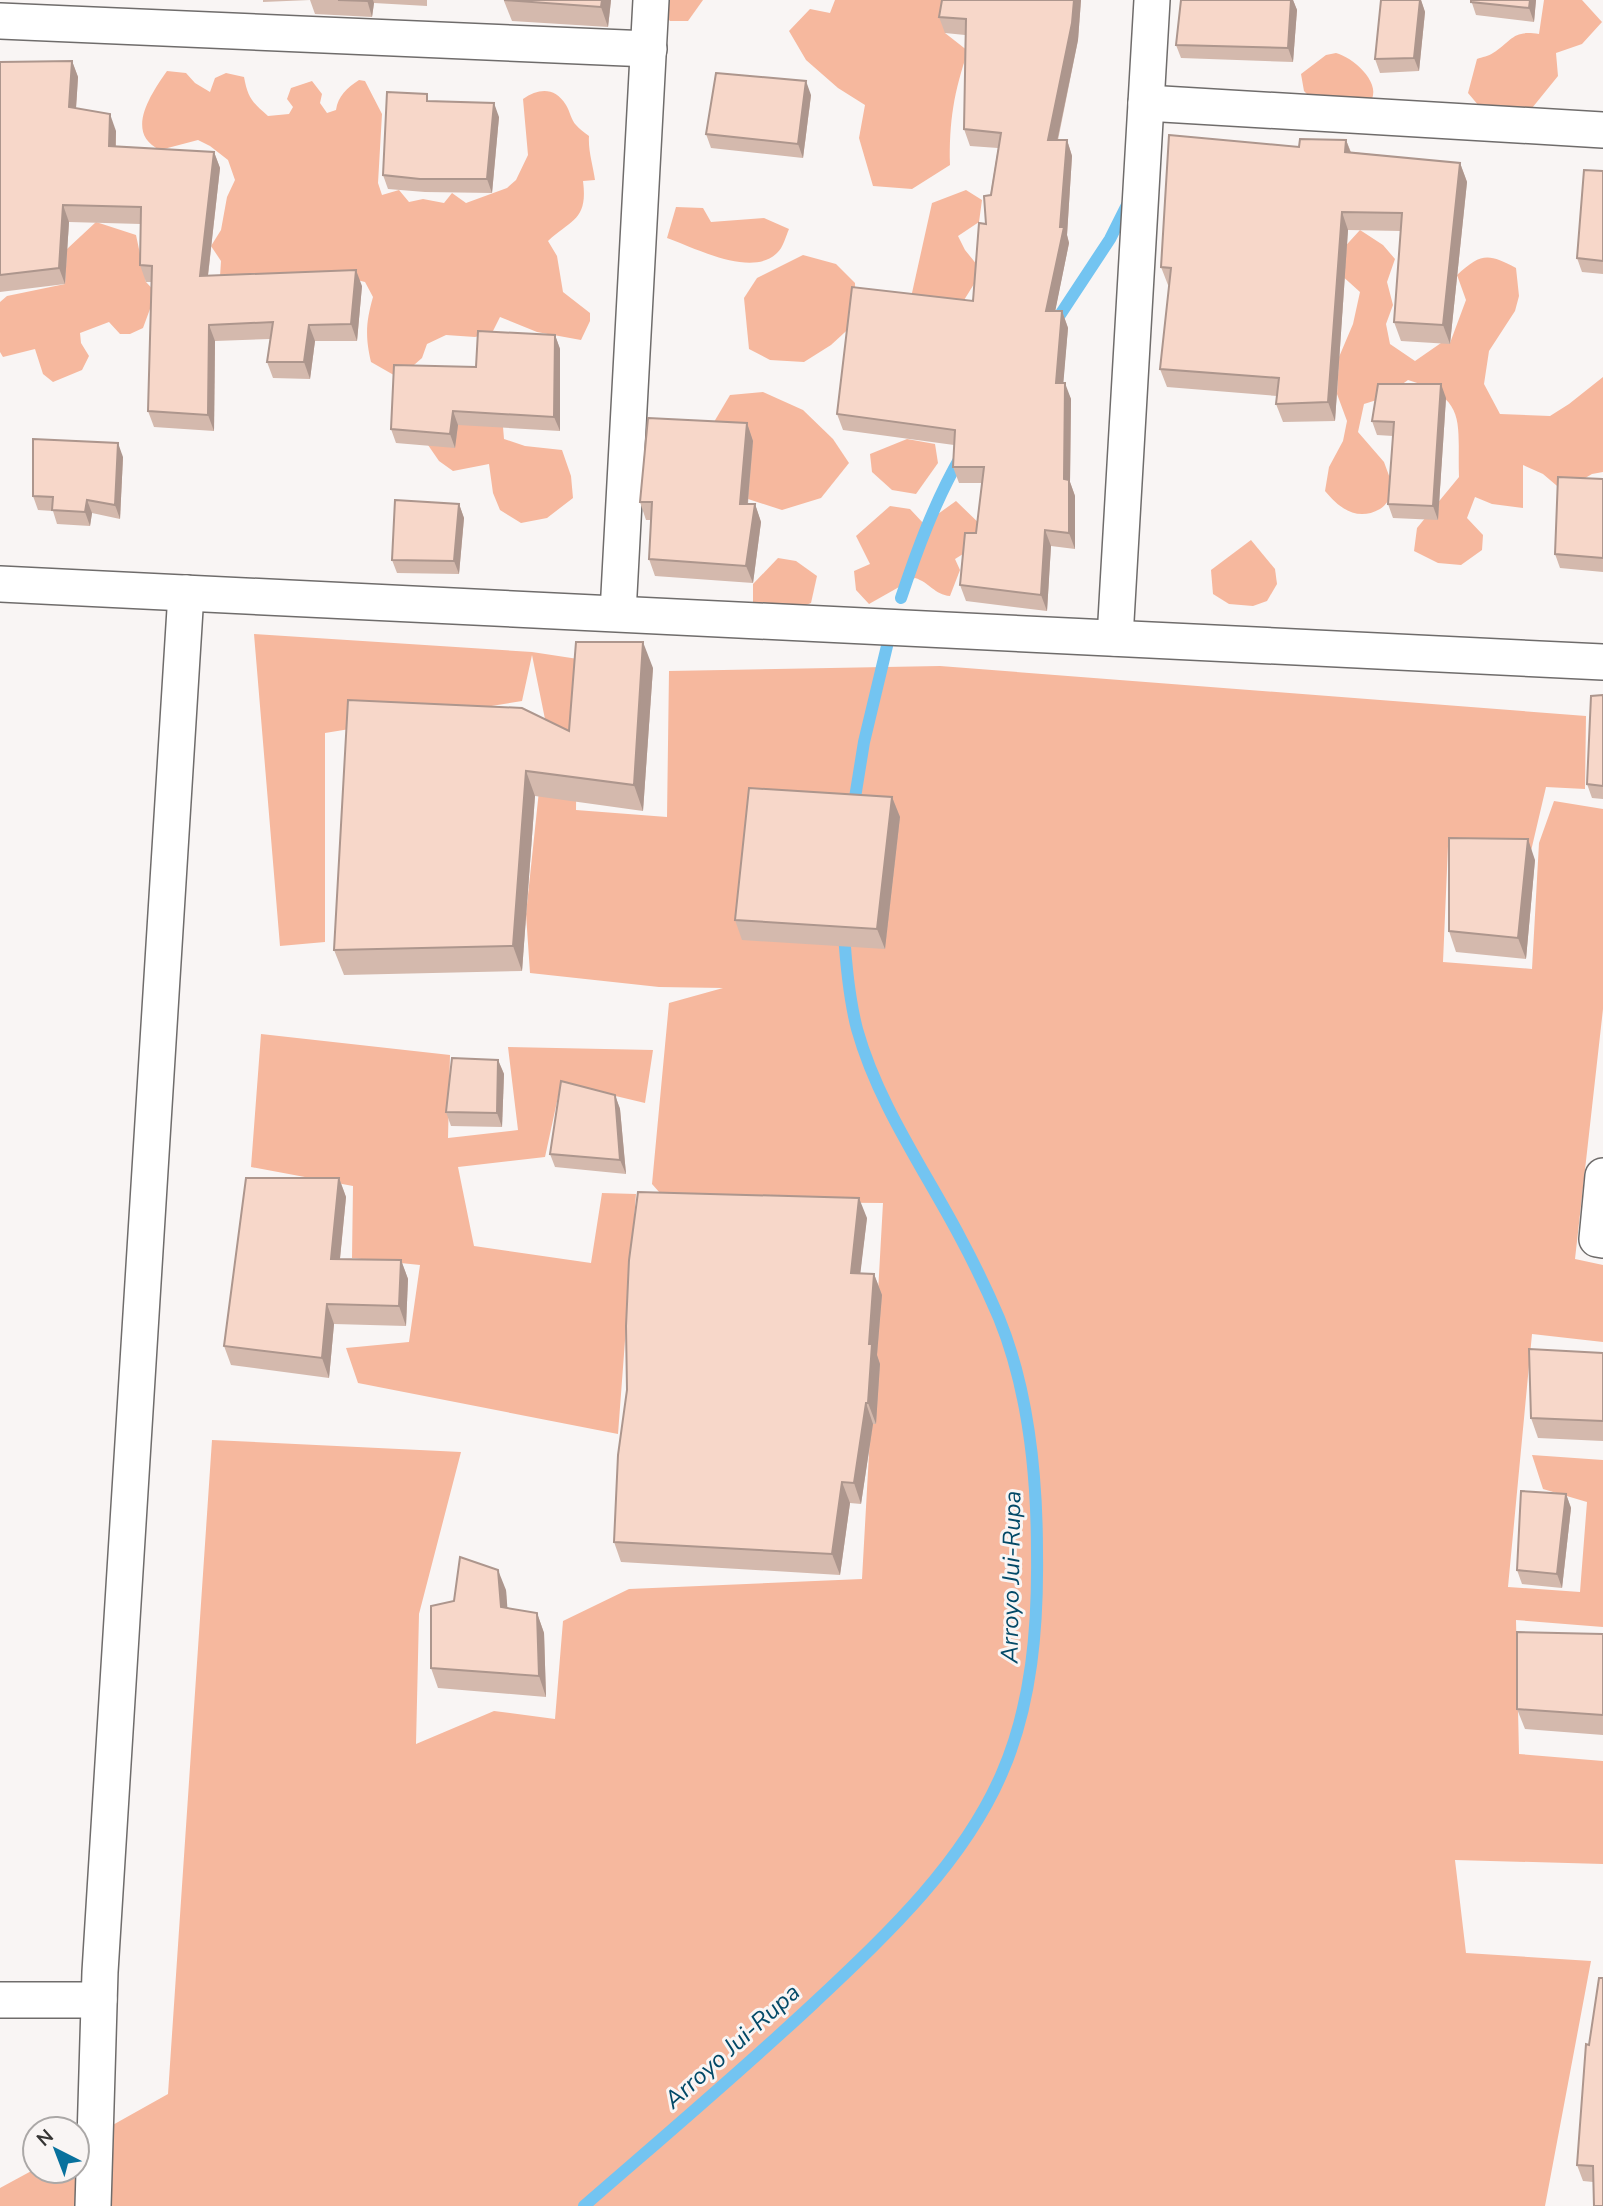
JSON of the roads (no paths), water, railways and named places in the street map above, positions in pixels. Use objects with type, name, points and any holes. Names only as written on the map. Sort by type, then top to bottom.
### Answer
[{"type":"street","points":[[618,613],[651,0]]},
{"type":"street","points":[[1115,638],[1152,0]]},
{"type":"street","points":[[0,21],[649,49]]},
{"type":"street","points":[[1146,103],[1603,130]]},
{"type":"street","points":[[0,583],[1603,662]]},
{"type":"street","points":[[93,2206],[99,2000],[186,593]]},
{"type":"street","points":[[1603,1176],[1597,1239],[1603,1240]]},
{"type":"street","points":[[0,2000],[99,2000]]},
{"type":"waterway","name":"Arroyo Jui-Rupa","points":[[1054,324],[1110,239],[1128,203]]},
{"type":"waterway","name":"Arroyo Jui-Rupa","points":[[901,598],[927,526],[961,456]]},
{"type":"waterway","name":"Arroyo Jui-Rupa","points":[[853,810],[864,742],[887,646]]},
{"type":"waterway","name":"Arroyo Jui-Rupa","points":[[584,2206],[786,2029],[868,1952],[920,1897],[966,1838],[986,1806],[1012,1747],[1027,1692],[1036,1608],[1037,1524],[1033,1464],[1024,1403],[999,1318],[960,1237],[889,1110],[866,1057],[852,1005],[844,933]]}]
